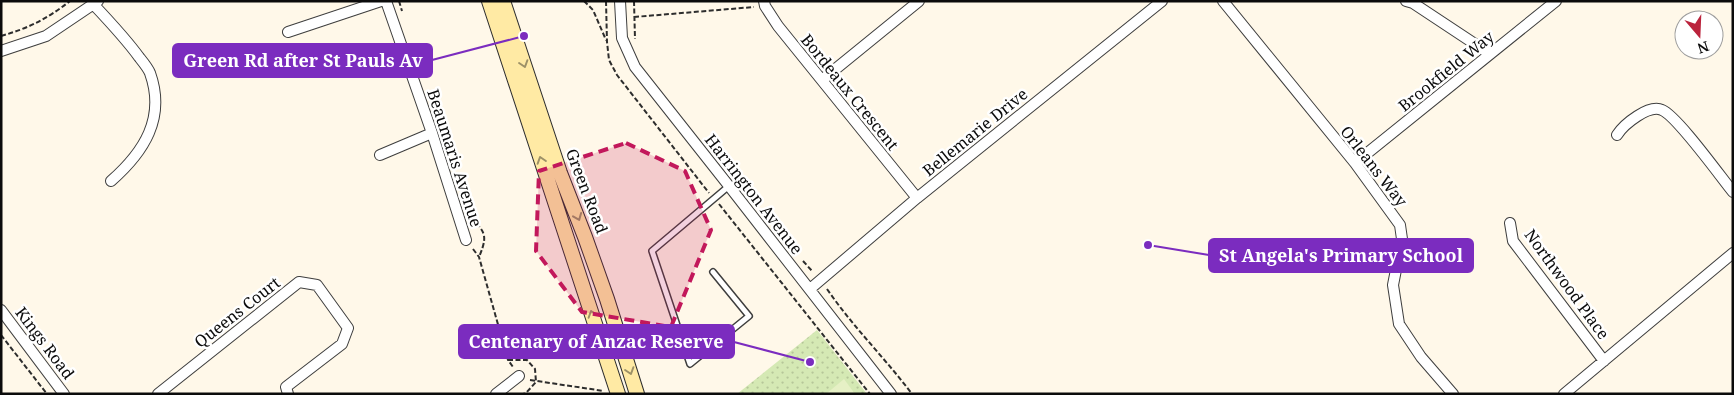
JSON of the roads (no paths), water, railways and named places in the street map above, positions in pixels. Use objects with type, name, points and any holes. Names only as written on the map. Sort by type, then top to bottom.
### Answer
[{"type":"main road","name":"Green Road","points":[[489,1],[618,394]]},
{"type":"main road","name":"Green Road","points":[[503,1],[560,174],[604,290],[637,394]]},
{"type":"street","points":[[288,32],[381,1]]},
{"type":"street","name":"Beaumaris Avenue","points":[[386,1],[432,133],[466,240]]},
{"type":"street","name":"Harrington Avenue","points":[[620,1],[622,38],[635,67],[891,394]]},
{"type":"street","points":[[822,80],[919,1]]},
{"type":"street","name":"Bellemarie Drive","points":[[810,289],[917,198],[1162,1]]},
{"type":"street","name":"Orleans Way","points":[[1223,1],[1356,163],[1400,225],[1402,239],[1393,285],[1399,324],[1421,357],[1453,394]]},
{"type":"street","points":[[1406,1],[1413,3],[1490,54]]},
{"type":"street","name":"Brookfield Way","points":[[1356,163],[1556,1]]},
{"type":"street","points":[[1,51],[46,36],[96,3],[150,72],[156,102],[152,127],[145,142],[128,166],[111,180]]},
{"type":"street","name":"Bordeaux Crescent","points":[[765,4],[778,26],[917,198]]},
{"type":"street","points":[[1617,135],[1634,119],[1651,108],[1662,110],[1675,120],[1733,192]]},
{"type":"street","points":[[380,155],[432,133]]},
{"type":"street","name":"Northwood Place","points":[[1510,223],[1513,241],[1604,362]]},
{"type":"street","points":[[1564,394],[1733,253]]},
{"type":"street","name":"Queens Court","points":[[158,394],[299,282],[318,285],[348,328],[342,344],[286,387],[288,394]]},
{"type":"street","name":"Kings Road","points":[[1,310],[64,394]]},
{"type":"street","points":[[496,394],[519,376]]},
{"type":"lane","points":[[713,272],[749,316],[690,364],[652,251],[730,186]]},
{"type":"place","name":"Green Rd after St Pauls Av","points":[[524,36]]},
{"type":"place","name":"St Angela's Primary School","points":[[1148,245]]},
{"type":"place","name":"Centenary of Anzac Reserve","points":[[810,362]]}]
